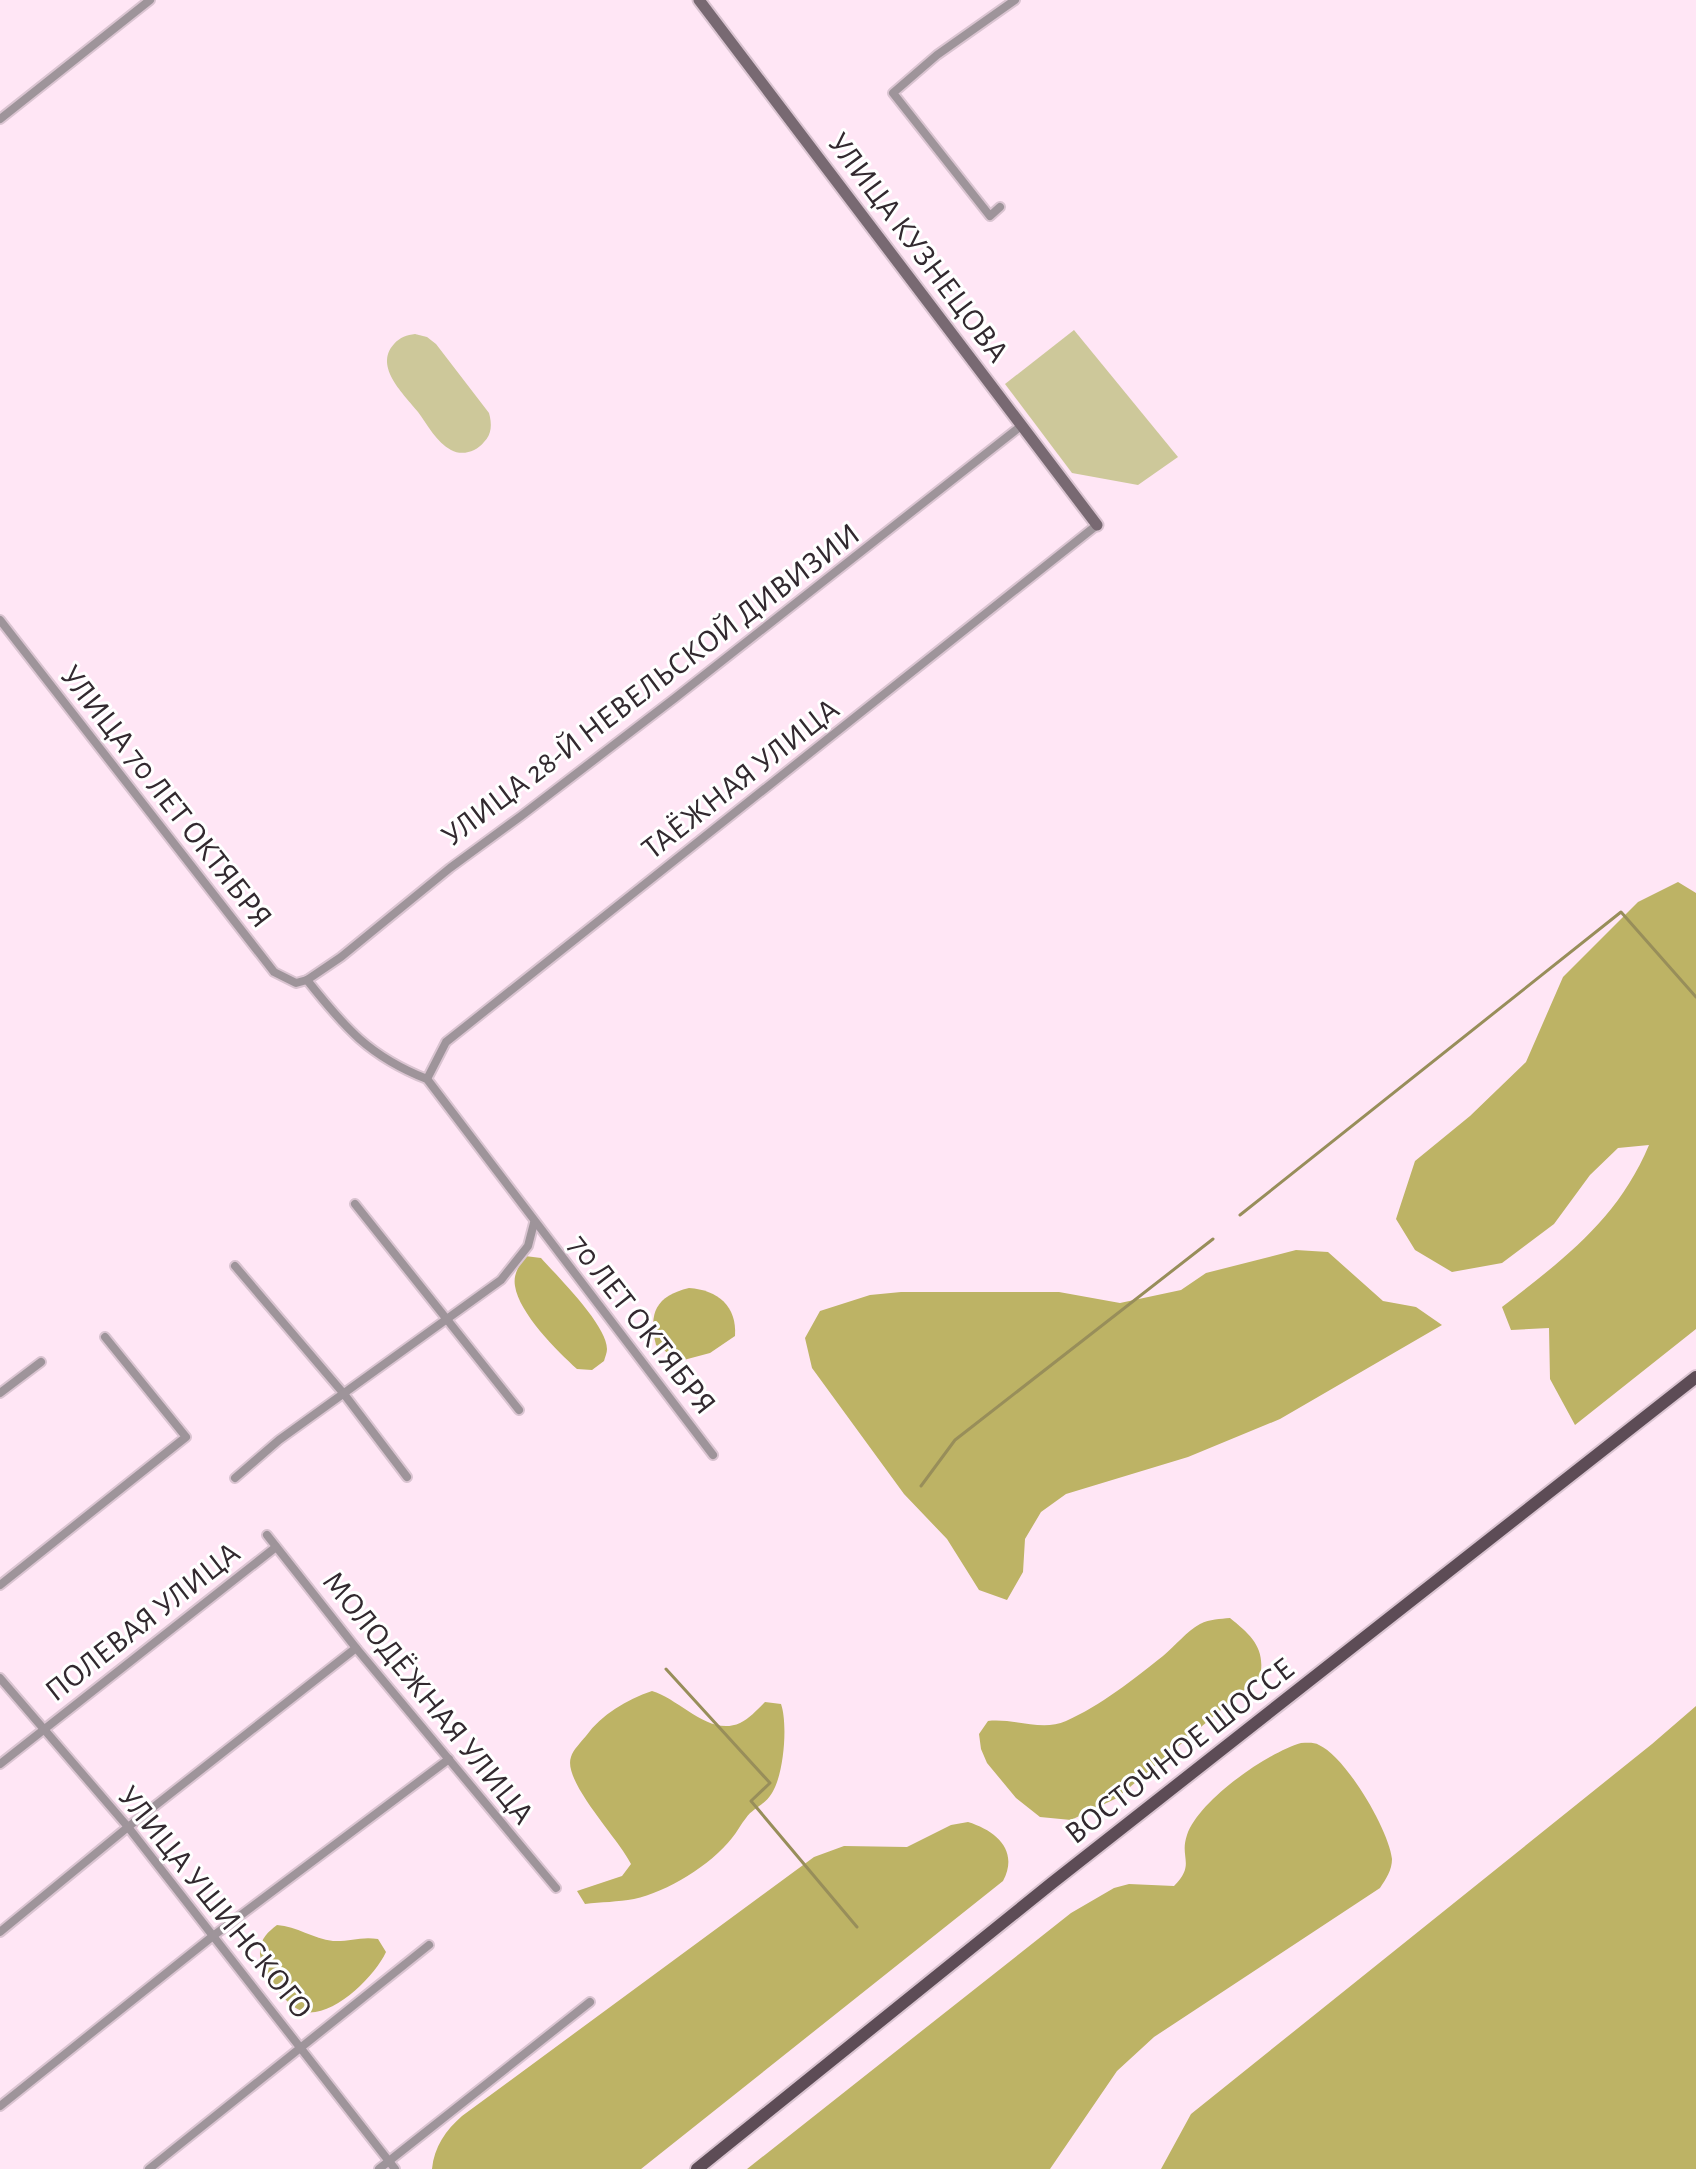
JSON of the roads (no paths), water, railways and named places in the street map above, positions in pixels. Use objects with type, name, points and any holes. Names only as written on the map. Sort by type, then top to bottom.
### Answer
[{"type":"main road","name":"ВОСТОЧНОЕ ШОССЕ","points":[[697,2169],[1052,1883],[1696,1377]]},
{"type":"street","points":[[0,119],[150,0]]},
{"type":"street","name":"УЛИЦА КУЗНЕЦОВА","points":[[699,0],[1097,525]]},
{"type":"street","points":[[1000,207],[990,216],[893,93],[937,55],[1015,0]]},
{"type":"street","name":"УЛИЦА 28-Й НЕВЕЛЬСКОЙ ДИВИЗИИ","points":[[307,980],[341,957],[450,868],[663,707],[1021,426]]},
{"type":"street","name":"ТАЁЖНАЯ УЛИЦА","points":[[427,1079],[446,1042],[1097,525]]},
{"type":"street","name":"УЛИЦА 70 ЛЕТ ОКТЯБРЯ","points":[[0,620],[274,972],[296,983],[307,980]]},
{"type":"street","points":[[307,980],[344,1027],[394,1066],[427,1079]]},
{"type":"street","name":"70 ЛЕТ ОКТЯБРЯ","points":[[427,1079],[713,1455]]},
{"type":"street","points":[[355,1204],[519,1410]]},
{"type":"street","points":[[235,1478],[279,1440],[501,1280],[516,1265],[528,1246],[534,1223]]},
{"type":"street","points":[[235,1266],[344,1394],[407,1477]]},
{"type":"street","points":[[0,1585],[186,1437],[105,1337]]},
{"type":"street","points":[[0,1393],[41,1362]]},
{"type":"street","name":"МОЛОДЁЖНАЯ УЛИЦА","points":[[267,1535],[356,1648],[556,1888]]},
{"type":"street","name":"ПОЛЕВАЯ УЛИЦА","points":[[0,1764],[276,1547]]},
{"type":"street","points":[[0,1932],[356,1648]]},
{"type":"street","name":"УЛИЦА УШИНСКОГО","points":[[0,1678],[128,1827],[392,2165]]},
{"type":"street","points":[[0,2106],[213,1936],[449,1759]]},
{"type":"street","points":[[149,2169],[429,1945]]},
{"type":"street","points":[[379,2169],[392,2165],[590,2002]]},
{"type":"waterway","points":[[1240,1215],[1621,912],[1696,997]]},
{"type":"waterway","points":[[921,1486],[955,1440],[1213,1239]]},
{"type":"waterway","points":[[666,1669],[770,1783],[751,1801],[857,1927]]}]
